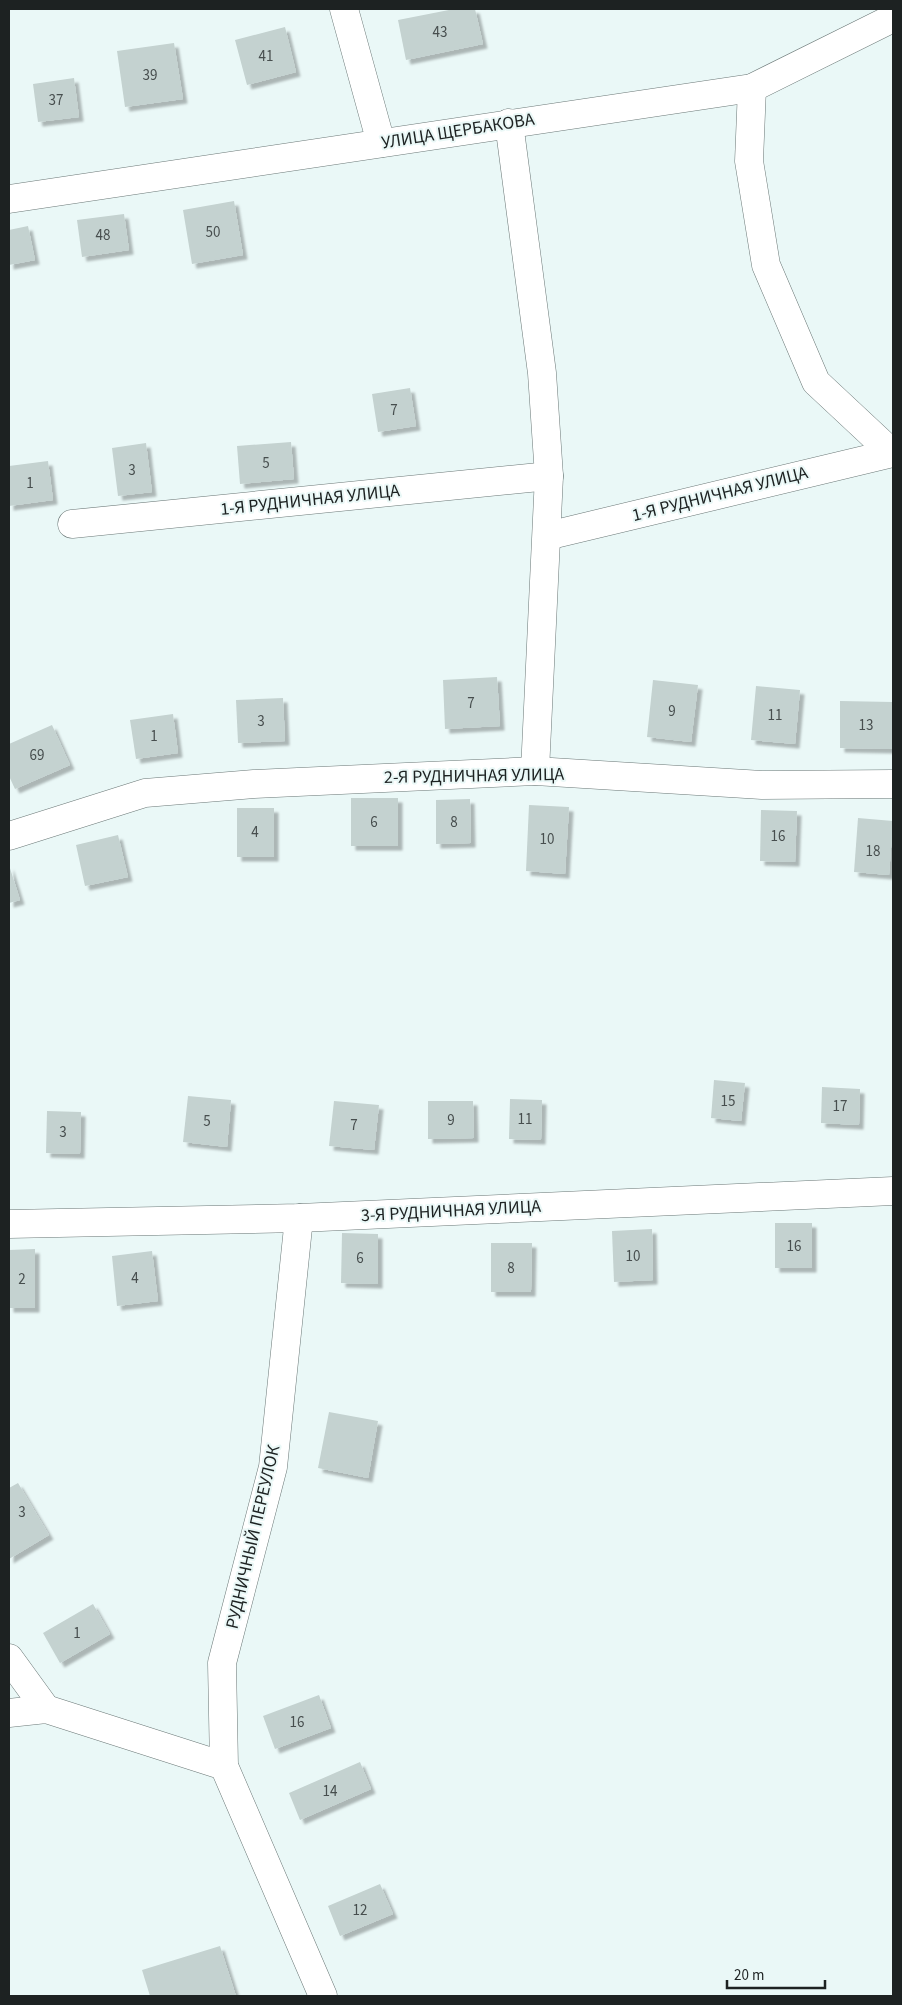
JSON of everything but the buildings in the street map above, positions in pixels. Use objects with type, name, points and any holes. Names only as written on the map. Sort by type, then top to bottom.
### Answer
[{"type":"street","points":[[344,9],[381,143]]},
{"type":"street","name":"УЛИЦА ЩЕРБАКОВА","points":[[9,199],[752,88],[893,18]]},
{"type":"street","points":[[752,88],[749,161],[766,265],[816,382],[893,453]]},
{"type":"street","points":[[509,123],[542,373],[549,476],[535,771]]},
{"type":"street","name":"1-Я РУДНИЧНАЯ УЛИЦА","points":[[547,536],[893,453]]},
{"type":"street","name":"1-Я РУДНИЧНАЯ УЛИЦА","points":[[72,524],[549,476]]},
{"type":"street","name":"2-Я РУДНИЧНАЯ УЛИЦА","points":[[9,836],[145,793],[254,784],[535,771],[762,785],[893,784]]},
{"type":"street","name":"3-Я РУДНИЧНАЯ УЛИЦА","points":[[9,1224],[300,1218],[893,1191]]},
{"type":"street","name":"РУДНИЧНЫЙ ПЕРЕУЛОК","points":[[300,1218],[273,1467],[222,1663],[224,1766],[323,1996]]},
{"type":"street","points":[[9,1658],[46,1710]]},
{"type":"street","points":[[9,1713],[46,1710],[224,1766]]}]
